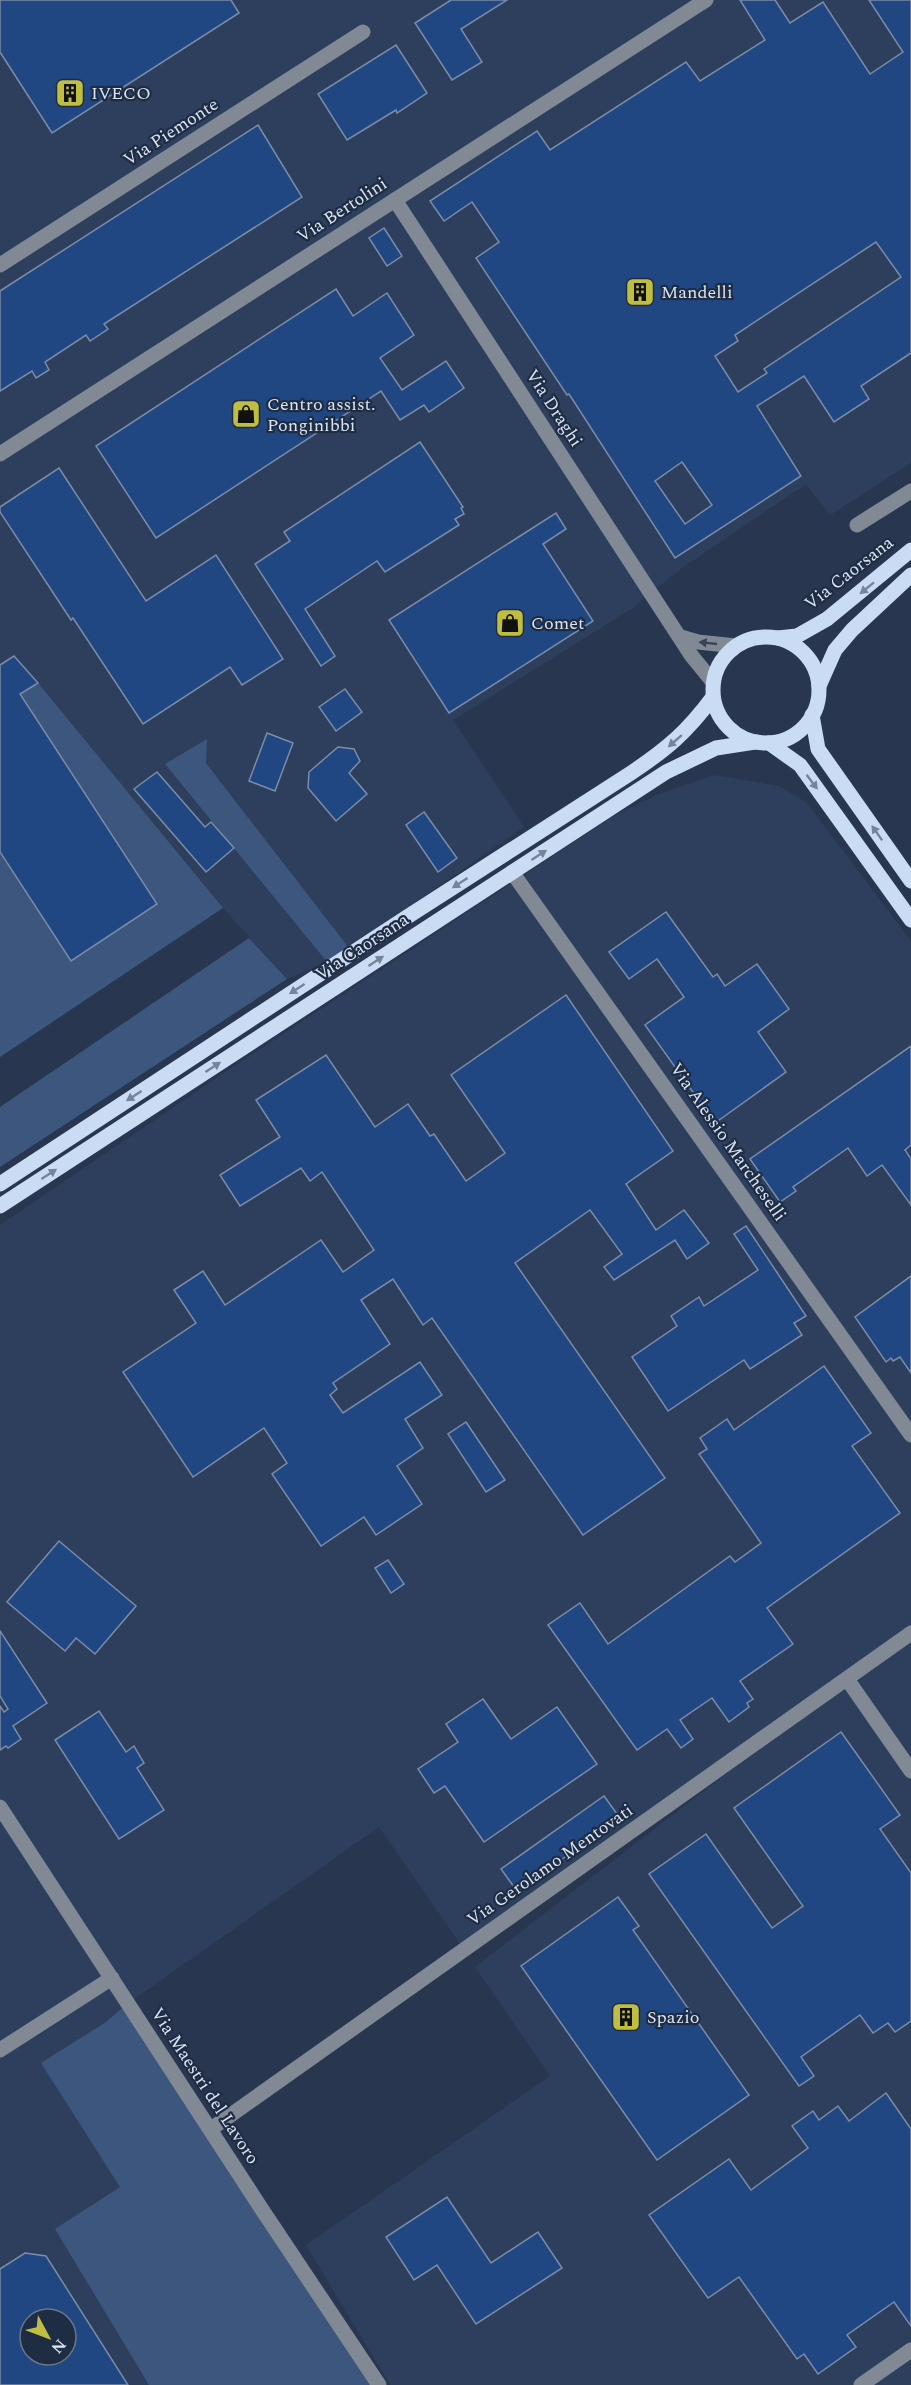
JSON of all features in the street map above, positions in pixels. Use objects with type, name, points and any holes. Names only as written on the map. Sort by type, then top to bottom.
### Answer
[{"type":"main road","name":"Via Caorsana","points":[[778,638],[797,636],[827,619],[911,550]]},
{"type":"main road","points":[[819,686],[835,650],[911,575]]},
{"type":"main road","points":[[762,742],[787,739],[801,729],[812,715],[818,701],[819,686],[815,670],[806,656],[794,645],[778,638],[749,639],[736,646],[725,656],[718,668],[713,689],[718,712],[727,726],[739,736],[762,742],[800,765],[911,920]]},
{"type":"main road","name":"Via Caorsana","points":[[0,1184],[631,773],[684,733],[713,689]]},
{"type":"main road","points":[[812,715],[818,749],[911,881]]},
{"type":"main road","name":"Via Caorsana","points":[[0,1206],[666,772],[716,748],[762,742]]},
{"type":"street","name":"Via Bertolini","points":[[0,454],[706,0]]},
{"type":"street","name":"Via Piemonte","points":[[0,265],[363,32]]},
{"type":"street","name":"Via Draghi","points":[[395,200],[713,689]]},
{"type":"street","points":[[857,525],[911,491]]},
{"type":"street","points":[[681,637],[698,642],[736,646]]},
{"type":"street","name":"Via Alessio Marcheselli","points":[[512,872],[911,1435]]},
{"type":"street","name":"Via Gerolamo Mentovati","points":[[211,2130],[911,1633]]},
{"type":"street","points":[[847,1679],[911,1771]]},
{"type":"street","name":"Via Maestri del Lavoro","points":[[0,1807],[379,2385]]},
{"type":"street","points":[[0,2050],[112,1978]]},
{"type":"street","points":[[861,2385],[911,2350]]},
{"type":"shaded area","points":[[0,0],[911,0],[911,463],[830,515],[806,484],[682,568],[631,609],[453,720],[524,827],[349,948],[206,763],[165,764],[327,962],[287,979],[223,908],[0,1057]]},
{"type":"shaded area","points":[[38,683],[223,908],[0,1057],[0,853],[71,960],[157,904],[20,694]]},
{"type":"shaded area","points":[[207,739],[206,763],[349,948],[327,962],[165,764]]},
{"type":"shaded area","points":[[714,775],[778,786],[806,802],[911,941],[911,1632],[461,1945],[379,1827],[127,2004],[378,2385],[0,2385],[0,1225],[221,1075],[612,817],[659,794]]},
{"type":"shaded area","points":[[249,938],[287,979],[0,1167],[0,1107]]},
{"type":"shaded area","points":[[911,1635],[911,2385],[390,2385],[306,2245],[550,2076],[475,1967],[848,1680]]},
{"type":"shaded area","points":[[127,2004],[378,2385],[149,2385],[55,2229],[120,2187],[41,2063],[106,2022]]},
{"type":"building","name":"IVECO","points":[[0,0],[231,0],[239,13],[52,133],[0,52]]},
{"type":"building","points":[[451,0],[507,0],[461,29],[482,62],[452,80],[415,23]]},
{"type":"building","name":"Mandelli","points":[[740,0],[775,0],[790,23],[823,2],[870,74],[903,52],[869,0],[911,0],[911,353],[861,386],[869,399],[834,422],[804,376],[757,406],[801,476],[675,558],[569,394],[567,395],[476,258],[499,242],[472,202],[444,221],[430,201],[537,131],[550,150],[686,62],[700,81],[765,40]],"holes":[[[876,242],[901,277],[764,369],[767,373],[738,392],[715,356],[738,341],[735,335]],[[682,462],[712,505],[685,524],[655,481]]]},
{"type":"building","points":[[396,45],[427,93],[397,113],[396,110],[347,140],[318,94]]},
{"type":"building","points":[[258,125],[302,197],[104,324],[108,329],[90,341],[86,335],[45,362],[49,370],[36,378],[32,371],[0,391],[0,291]]},
{"type":"building","points":[[384,228],[402,256],[387,266],[369,238]]},
{"type":"building","name":"Centro assist. Ponginibbi","points":[[336,289],[353,316],[387,293],[414,335],[380,358],[402,390],[446,361],[464,388],[429,412],[424,405],[400,420],[381,391],[156,538],[96,446]]},
{"type":"building","points":[[420,442],[463,507],[461,508],[464,514],[455,519],[459,525],[385,572],[377,561],[305,609],[335,656],[321,666],[255,564],[290,541],[284,532]]},
{"type":"building","points":[[59,468],[146,601],[216,555],[283,659],[242,685],[230,667],[143,724],[0,512],[0,507]]},
{"type":"building","points":[[556,513],[566,529],[543,544],[593,621],[449,713],[389,620]]},
{"type":"building","points":[[14,656],[38,683],[20,694],[157,904],[71,961],[0,852],[0,665]]},
{"type":"building","points":[[345,689],[362,712],[336,731],[319,707]]},
{"type":"building","points":[[267,733],[293,743],[275,791],[249,781]]},
{"type":"building","points":[[338,747],[354,749],[360,761],[349,773],[367,794],[336,821],[308,788],[309,772]]},
{"type":"building","points":[[157,772],[205,827],[211,822],[234,848],[206,872],[134,789]]},
{"type":"building","points":[[424,812],[457,858],[438,872],[406,825]]},
{"type":"building","points":[[666,912],[713,977],[717,974],[725,986],[757,964],[789,1009],[758,1032],[786,1072],[715,1123],[645,1025],[684,997],[657,959],[629,979],[609,952]]},
{"type":"building","points":[[566,995],[673,1151],[626,1184],[656,1230],[684,1210],[709,1243],[687,1259],[675,1240],[614,1280],[604,1267],[622,1254],[590,1210],[515,1263],[665,1478],[583,1535],[432,1318],[423,1325],[393,1279],[361,1300],[390,1344],[333,1383],[337,1389],[330,1395],[343,1413],[420,1362],[442,1395],[405,1419],[423,1448],[397,1466],[422,1504],[376,1535],[364,1517],[321,1546],[272,1474],[287,1463],[264,1428],[193,1477],[123,1372],[196,1323],[174,1290],[203,1271],[225,1305],[321,1240],[343,1272],[374,1250],[322,1172],[310,1181],[301,1168],[240,1206],[220,1175],[280,1137],[256,1100],[326,1055],[375,1127],[408,1104],[430,1136],[434,1134],[466,1181],[505,1153],[451,1075]]},
{"type":"building","points":[[911,1046],[911,1145],[905,1150],[911,1159],[911,1205],[882,1165],[867,1176],[848,1148],[793,1187],[796,1191],[780,1202],[750,1159]]},
{"type":"building","points":[[746,1226],[806,1316],[794,1323],[802,1335],[750,1369],[744,1360],[668,1411],[632,1357],[677,1326],[671,1316],[699,1297],[704,1306],[758,1270],[734,1234]]},
{"type":"building","points":[[911,1276],[911,1373],[900,1357],[893,1361],[891,1358],[886,1362],[855,1317]]},
{"type":"building","points":[[824,1366],[871,1433],[852,1446],[900,1513],[767,1608],[793,1644],[740,1681],[753,1699],[747,1703],[749,1707],[729,1722],[712,1698],[680,1720],[693,1739],[681,1748],[667,1729],[637,1750],[548,1625],[580,1603],[608,1644],[730,1556],[735,1562],[761,1543],[699,1454],[707,1449],[700,1438],[727,1419],[734,1430]]},
{"type":"building","points":[[466,1422],[505,1480],[486,1492],[448,1434]]},
{"type":"building","points":[[59,1541],[136,1606],[95,1654],[76,1638],[65,1651],[7,1602]]},
{"type":"building","points":[[388,1560],[404,1584],[391,1593],[375,1568]]},
{"type":"building","points":[[0,1631],[47,1703],[13,1726],[21,1739],[8,1748],[6,1746],[0,1750],[0,1706],[4,1712],[8,1709],[0,1696]]},
{"type":"building","points":[[483,1699],[511,1739],[557,1707],[597,1764],[484,1842],[445,1786],[434,1793],[418,1769],[458,1742],[446,1724]]},
{"type":"building","points":[[99,1711],[126,1752],[134,1746],[144,1763],[137,1768],[164,1810],[119,1839],[55,1740]]},
{"type":"building","points":[[841,1732],[900,1815],[880,1829],[911,1873],[911,2021],[895,2032],[888,2023],[873,2033],[860,2015],[801,2057],[814,2076],[799,2086],[649,1874],[706,1834],[772,1928],[803,1906],[734,1808]]},
{"type":"building","points":[[604,1796],[620,1818],[517,1891],[501,1869]]},
{"type":"building","points":[[618,1897],[639,1926],[633,1930],[749,2095],[657,2160],[521,1966]]},
{"type":"building","points":[[886,2093],[911,2129],[911,2326],[894,2302],[847,2335],[856,2347],[818,2374],[804,2354],[797,2359],[739,2277],[708,2298],[649,2215],[729,2159],[751,2190],[808,2148],[792,2126],[813,2111],[819,2120],[838,2106],[849,2121]]},
{"type":"building","points":[[447,2197],[491,2263],[538,2232],[562,2268],[476,2324],[437,2265],[414,2280],[386,2237]]},
{"type":"building","points":[[25,2253],[46,2256],[128,2385],[0,2385],[0,2269]]},
{"type":"place","name":"IVECO","points":[[70,93]]},
{"type":"place","name":"Mandelli","points":[[640,292]]},
{"type":"place","name":"Centro assist. Ponginibbi","points":[[246,414]]},
{"type":"place","name":"Comet","points":[[510,623]]},
{"type":"place","name":"Spazio","points":[[626,2017]]}]
